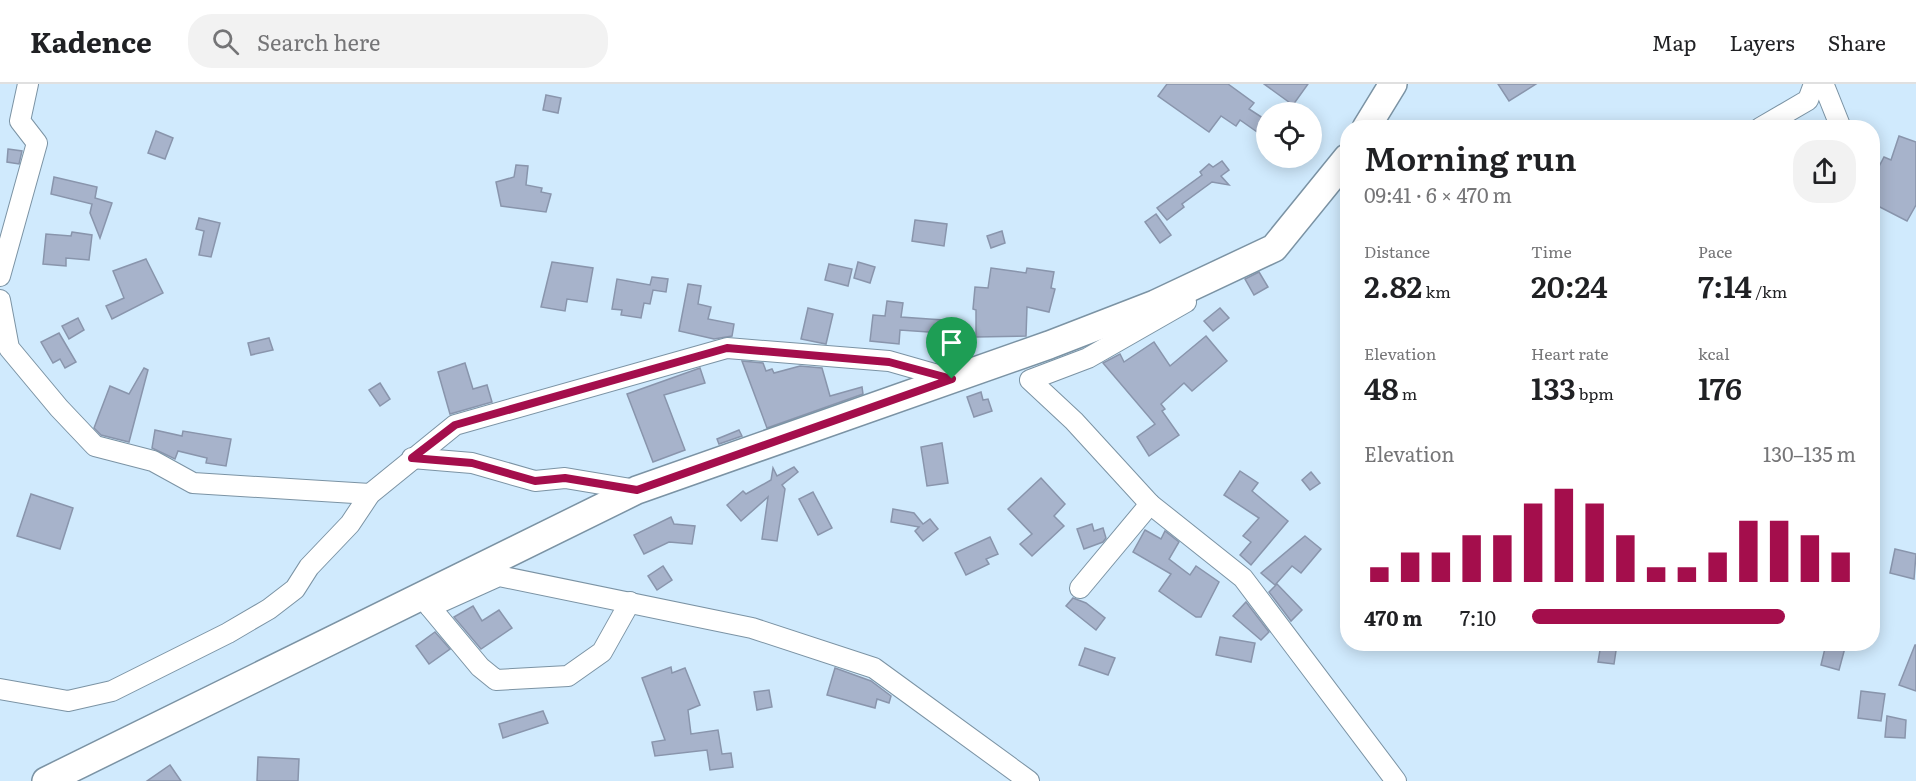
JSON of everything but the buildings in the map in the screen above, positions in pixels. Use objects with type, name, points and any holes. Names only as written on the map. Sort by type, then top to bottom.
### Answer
[{"type":"street","points":[[0,276],[37,143],[21,121],[28,84]]},
{"type":"street","points":[[1774,120],[1808,100],[1814,84]]},
{"type":"street","points":[[1821,84],[1825,88],[1838,120]]},
{"type":"street","points":[[1372,120],[1394,89]]},
{"type":"street","points":[[46,781],[425,601],[637,490],[952,379],[1155,304],[1274,248],[1340,167]]},
{"type":"street","points":[[1237,265],[1208,290],[1088,358],[1030,380],[1074,421],[1150,504],[1243,578],[1396,781]]},
{"type":"street","points":[[0,300],[9,348],[59,408],[95,446],[153,461],[194,483],[370,494]]},
{"type":"street","points":[[0,689],[68,701],[112,691],[228,633],[269,609],[295,589],[309,567],[350,524],[370,494],[455,425],[727,348],[889,362],[952,379]]},
{"type":"street","points":[[412,458],[472,463],[535,481],[565,478],[637,490]]},
{"type":"street","points":[[1080,588],[1150,504]]},
{"type":"street","points":[[425,601],[499,576],[752,628],[874,668],[1029,781]]},
{"type":"street","points":[[425,601],[480,667],[496,680],[568,676],[602,652],[630,602]]},
{"type":"route","points":[[727,348],[889,362],[952,379],[637,490],[565,478],[535,481],[472,463],[412,458],[455,425],[727,348]]}]
